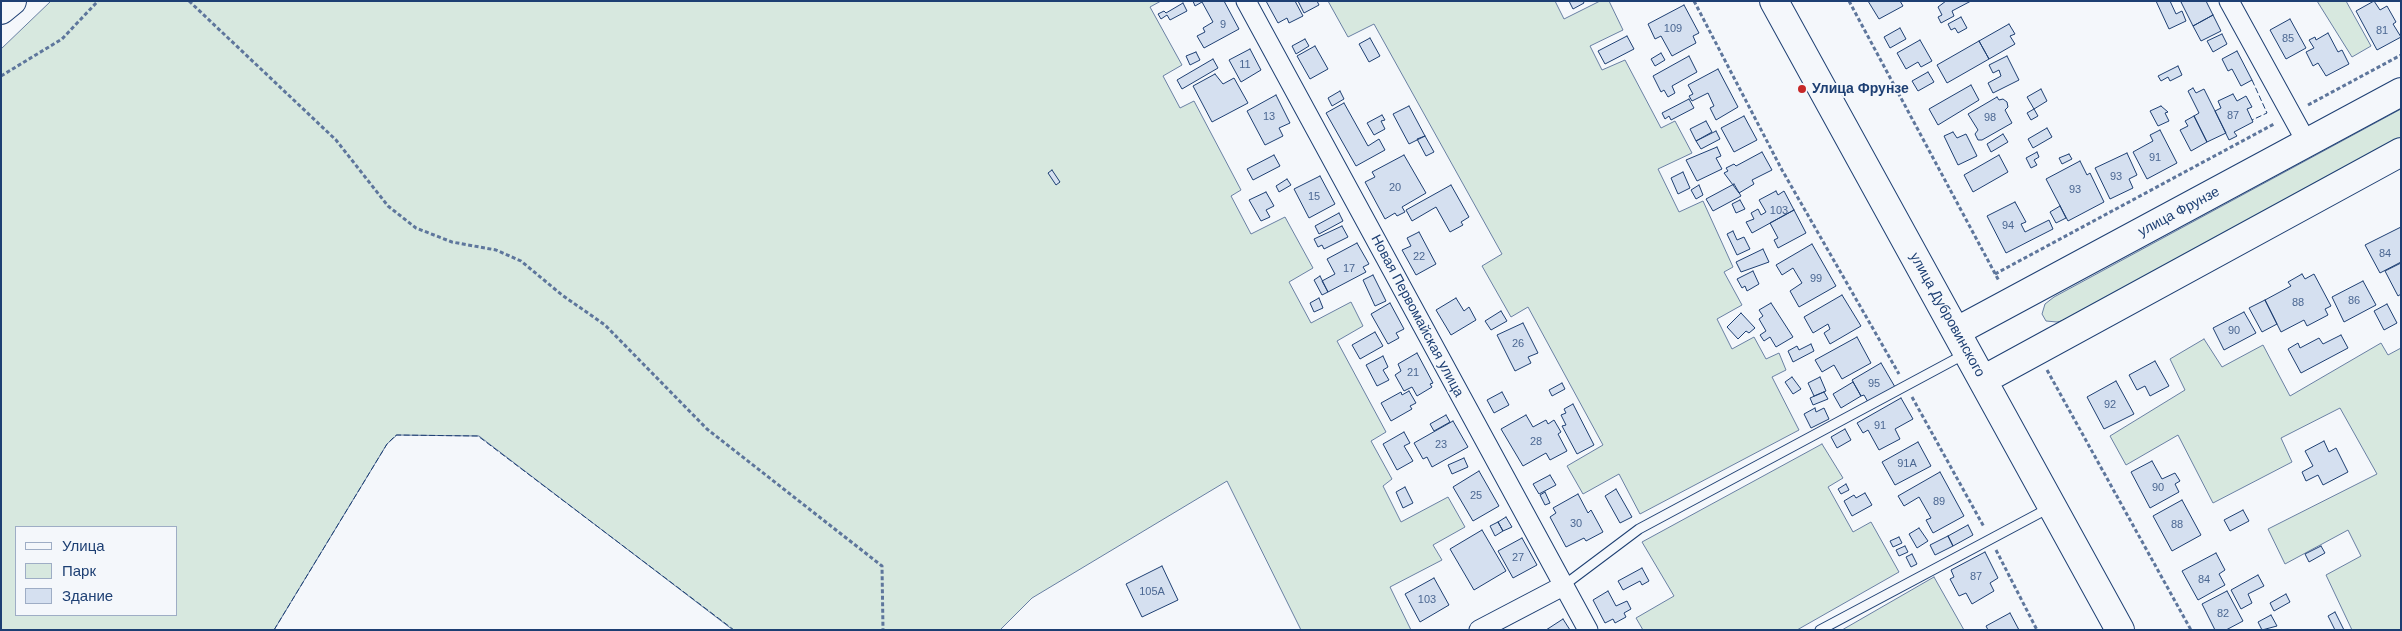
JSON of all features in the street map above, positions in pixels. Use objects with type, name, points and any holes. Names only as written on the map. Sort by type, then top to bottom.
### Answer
[{"type":"main road","points":[[1,10],[12,1]]},
{"type":"main road","name":"улица Дубровинского","points":[[1774,1],[2120,630]]},
{"type":"main road","name":"улица Фрунзе","points":[[1962,342],[2307,143],[2401,92]]},
{"type":"main road","points":[[1983,380],[2401,152]]},
{"type":"street","name":"Новая Первомайская улица","points":[[1246,1],[1588,630]]},
{"type":"street","points":[[2229,1],[2307,143]]},
{"type":"street","points":[[1479,630],[1563,586]]},
{"type":"lane","points":[[1563,586],[1639,529],[1906,386],[1962,342]]},
{"type":"lane","points":[[1820,630],[2052,507]]},
{"type":"path","points":[[1,76],[62,39],[98,1]]},
{"type":"path","points":[[189,1],[336,140],[388,206],[416,228],[452,242],[496,250],[520,260],[562,295],[605,325],[707,429],[882,566],[883,630]]},
{"type":"path","points":[[1694,1],[1782,170],[1906,386],[1990,539],[2037,630]]},
{"type":"path","points":[[1995,274],[2401,55]]},
{"type":"green space","points":[[51,1],[1161,1],[1150,7],[1182,65],[1163,76],[1180,108],[1194,101],[1241,190],[1231,196],[1251,234],[1285,217],[1313,268],[1289,282],[1311,323],[1351,302],[1363,326],[1337,341],[1386,432],[1371,441],[1392,479],[1383,486],[1401,522],[1448,497],[1465,527],[1433,545],[1442,560],[1390,587],[1411,630],[1301,630],[1227,481],[1032,598],[1000,630],[733,630],[479,436],[397,435],[387,444],[274,630],[1,630],[1,49]]},
{"type":"green space","points":[[1328,1],[1555,1],[1564,19],[1600,1],[1609,1],[1623,30],[1590,46],[1602,70],[1625,60],[1661,128],[1675,121],[1692,153],[1658,169],[1679,212],[1703,201],[1733,267],[1724,272],[1742,305],[1717,319],[1732,349],[1754,337],[1766,359],[1779,353],[1786,370],[1772,377],[1799,430],[1640,514],[1619,474],[1583,494],[1567,466],[1603,445],[1528,307],[1511,317],[1482,266],[1502,254],[1374,24],[1348,37]]},
{"type":"green space","points":[[2317,1],[2346,1],[2371,46],[2352,57]]},
{"type":"green space","points":[[2401,109],[2401,139],[2066,320],[2057,322],[2046,321],[2042,314],[2045,304],[2054,297]]},
{"type":"green space","points":[[2204,339],[2222,367],[2263,345],[2290,396],[2381,343],[2388,355],[2401,348],[2401,630],[2352,630],[2326,575],[2361,556],[2348,530],[2285,564],[2268,529],[2377,474],[2340,408],[2281,438],[2292,462],[2213,503],[2178,435],[2126,465],[2110,436],[2185,390],[2170,359]]},
{"type":"green space","points":[[1822,444],[1843,478],[1828,487],[1853,532],[1871,522],[1899,572],[1797,630],[1643,630],[1636,618],[1674,596],[1642,542]]},
{"type":"green space","points":[[1934,577],[1964,630],[1842,630]]},
{"type":"building","points":[[1193,1],[1224,1],[1239,29],[1204,48],[1197,36],[1205,32],[1203,28],[1213,22],[1202,2],[1195,6]]},
{"type":"building","points":[[1266,1],[1295,1],[1303,16],[1289,23],[1287,18],[1278,23]]},
{"type":"building","points":[[1298,1],[1317,1],[1319,5],[1304,13]]},
{"type":"building","points":[[1569,1],[1583,1],[1584,3],[1573,9]]},
{"type":"building","points":[[1868,1],[1900,1],[1903,6],[1879,19]]},
{"type":"building","points":[[1946,1],[1971,1],[1952,11],[1954,16],[1941,23],[1938,17],[1942,15],[1938,7]]},
{"type":"building","points":[[2156,1],[2170,1],[2176,14],[2182,11],[2186,21],[2169,29]]},
{"type":"building","points":[[2206,1],[2213,15],[2193,26],[2181,2]]},
{"type":"building","points":[[2374,1],[2380,10],[2387,6],[2396,22],[2393,24],[2401,37],[2377,50],[2356,11]]},
{"type":"building","points":[[1183,3],[1187,11],[1170,20],[1167,15],[1161,19],[1158,14],[1164,11],[1166,13]]},
{"type":"building","points":[[1684,5],[1699,33],[1693,36],[1696,43],[1672,56],[1661,36],[1655,39],[1648,24]]},
{"type":"building","points":[[2213,15],[2221,31],[2201,41],[2193,26]]},
{"type":"building","points":[[1961,17],[1967,28],[1958,33],[1955,28],[1951,30],[1948,24]]},
{"type":"building","points":[[2290,19],[2306,48],[2286,59],[2270,30]]},
{"type":"building","points":[[2009,24],[2015,34],[2010,36],[2015,44],[1989,59],[1979,41]]},
{"type":"building","points":[[1900,28],[1906,39],[1890,48],[1884,37]]},
{"type":"building","points":[[2328,33],[2338,52],[2342,50],[2349,64],[2326,76],[2318,63],[2313,66],[2306,52],[2314,48],[2309,40],[2315,37],[2316,40]]},
{"type":"building","points":[[2222,34],[2227,44],[2213,52],[2207,41]]},
{"type":"building","points":[[1627,36],[1634,49],[1605,64],[1598,51]]},
{"type":"building","points":[[1370,38],[1380,56],[1369,62],[1359,44]]},
{"type":"building","points":[[1305,39],[1309,46],[1296,54],[1292,46]]},
{"type":"building","points":[[1920,40],[1932,61],[1921,67],[1918,62],[1906,69],[1897,53]]},
{"type":"building","points":[[1979,41],[1989,59],[1947,83],[1937,65]]},
{"type":"building","points":[[1315,46],[1328,69],[1310,79],[1297,56]]},
{"type":"building","points":[[1250,49],[1261,70],[1241,82],[1229,60]]},
{"type":"building","points":[[2237,51],[2252,80],[2241,86],[2232,69],[2228,71],[2222,59]]},
{"type":"building","points":[[1196,52],[1200,60],[1190,65],[1186,56]]},
{"type":"building","points":[[1661,53],[1665,60],[1655,66],[1651,59]]},
{"type":"building","points":[[1689,56],[1697,72],[1672,86],[1675,93],[1668,97],[1664,90],[1661,92],[1653,76]]},
{"type":"building","points":[[2007,56],[2019,80],[1993,93],[1988,83],[2001,76],[1999,70],[1993,73],[1989,65]]},
{"type":"building","points":[[1213,59],[1218,68],[1182,89],[1177,80]]},
{"type":"building","points":[[2178,66],[2182,75],[2170,81],[2168,77],[2161,81],[2158,76]]},
{"type":"building","points":[[1718,69],[1738,107],[1716,120],[1710,108],[1714,106],[1708,93],[1692,101],[1689,96],[1693,94],[1688,85]]},
{"type":"building","points":[[1928,72],[1934,82],[1918,91],[1912,81]]},
{"type":"building","points":[[1215,74],[1223,84],[1234,78],[1248,103],[1212,122],[1193,86]]},
{"type":"building","points":[[1971,85],[1979,100],[1938,125],[1929,109]]},
{"type":"building","points":[[2193,88],[2196,93],[2204,89],[2226,133],[2207,142],[2194,116],[2199,113],[2188,91]]},
{"type":"building","points":[[2041,89],[2047,101],[2034,109],[2027,97]]},
{"type":"building","points":[[1340,91],[1344,99],[1332,106],[1328,98]]},
{"type":"building","points":[[2233,94],[2237,101],[2246,96],[2252,107],[2247,109],[2253,122],[2234,132],[2237,136],[2229,140],[2215,111],[2221,108],[2218,101]]},
{"type":"building","points":[[1276,95],[1290,123],[1279,128],[1283,136],[1265,145],[1247,111]]},
{"type":"building","points":[[1997,97],[1999,100],[2003,99],[2007,102],[2008,107],[2005,110],[2012,123],[1982,140],[1978,140],[1975,134],[1978,130],[1968,114]]},
{"type":"building","points":[[1689,99],[1694,108],[1671,120],[1669,116],[1665,119],[1662,113]]},
{"type":"building","points":[[1344,103],[1368,146],[1379,139],[1385,150],[1356,166],[1326,113]]},
{"type":"building","points":[[1409,106],[1425,136],[1409,144],[1393,114]]},
{"type":"building","points":[[2161,106],[2168,112],[2165,113],[2169,121],[2158,126],[2150,111]]},
{"type":"building","points":[[2034,109],[2038,116],[2031,120],[2027,113]]},
{"type":"building","points":[[1382,115],[1385,120],[1381,121],[1385,129],[1374,135],[1367,123]]},
{"type":"building","points":[[1744,116],[1757,140],[1734,152],[1721,128]]},
{"type":"building","points":[[2194,116],[2207,142],[2191,151],[2180,130],[2188,126],[2185,121]]},
{"type":"building","points":[[1706,121],[1712,132],[1696,141],[1690,129]]},
{"type":"building","points":[[2047,128],[2052,137],[2033,148],[2028,139]]},
{"type":"building","points":[[2160,130],[2177,163],[2147,179],[2133,152],[2153,141],[2150,135]]},
{"type":"building","points":[[1716,131],[1720,139],[1701,149],[1696,141]]},
{"type":"building","points":[[1953,132],[1957,138],[1966,134],[1977,156],[1958,165],[1944,136]]},
{"type":"building","points":[[2003,134],[2008,142],[1991,152],[1987,144]]},
{"type":"building","points":[[1425,136],[1434,152],[1426,156],[1417,139]]},
{"type":"building","points":[[1717,147],[1721,156],[1716,158],[1722,169],[1697,181],[1686,160]]},
{"type":"building","points":[[1762,152],[1772,170],[1752,180],[1754,184],[1739,193],[1724,173],[1728,171],[1726,168],[1734,164],[1736,166]]},
{"type":"building","points":[[2037,152],[2039,157],[2034,160],[2037,165],[2031,168],[2026,158]]},
{"type":"building","points":[[2127,153],[2137,175],[2129,179],[2133,188],[2110,199],[2095,168]]},
{"type":"building","points":[[2069,154],[2072,159],[2062,164],[2059,158]]},
{"type":"building","points":[[1274,155],[1280,166],[1253,180],[1247,169]]},
{"type":"building","points":[[1404,155],[1426,193],[1402,207],[1405,212],[1397,216],[1395,213],[1385,219],[1365,182],[1375,177],[1372,172]]},
{"type":"building","points":[[1999,155],[2008,172],[1973,192],[1964,175]]},
{"type":"building","points":[[2080,161],[2087,175],[2090,173],[2104,202],[2068,221],[2046,179]]},
{"type":"building","points":[[1052,170],[1060,182],[1056,185],[1048,173]]},
{"type":"building","points":[[1683,172],[1690,188],[1678,194],[1671,178]]},
{"type":"building","points":[[1320,176],[1335,204],[1309,218],[1294,189]]},
{"type":"building","points":[[1287,179],[1291,185],[1279,192],[1276,186]]},
{"type":"building","points":[[1734,184],[1741,196],[1713,211],[1706,199]]},
{"type":"building","points":[[1451,185],[1469,217],[1461,222],[1463,225],[1450,232],[1436,207],[1412,221],[1406,210]]},
{"type":"building","points":[[1699,185],[1703,195],[1696,199],[1691,190]]},
{"type":"building","points":[[1776,191],[1778,195],[1784,191],[1794,210],[1752,233],[1746,222],[1754,219],[1751,213],[1758,209],[1761,215],[1766,212],[1759,200]]},
{"type":"building","points":[[1266,192],[1274,206],[1266,210],[1270,217],[1261,221],[1249,200]]},
{"type":"building","points":[[1740,200],[1745,209],[1736,213],[1732,204]]},
{"type":"building","points":[[2015,202],[2026,222],[2021,224],[2025,232],[2049,220],[2053,229],[2006,253],[1987,216]]},
{"type":"building","points":[[2060,206],[2066,218],[2056,223],[2050,212]]},
{"type":"building","points":[[1794,210],[1806,233],[1778,248],[1774,240],[1778,238],[1770,223]]},
{"type":"building","points":[[1339,213],[1343,221],[1319,234],[1315,226]]},
{"type":"building","points":[[1342,226],[1348,237],[1324,249],[1322,245],[1318,247],[1314,239]]},
{"type":"building","points":[[2401,227],[2401,262],[2380,273],[2365,245]]},
{"type":"building","points":[[1733,231],[1737,240],[1744,237],[1750,249],[1737,255],[1727,234]]},
{"type":"building","points":[[1419,232],[1436,264],[1416,275],[1402,250],[1411,246],[1407,238]]},
{"type":"building","points":[[1357,243],[1369,264],[1363,267],[1366,272],[1328,292],[1322,281],[1335,274],[1327,259]]},
{"type":"building","points":[[1812,244],[1836,286],[1799,307],[1790,291],[1802,283],[1793,268],[1782,275],[1776,265]]},
{"type":"building","points":[[1763,249],[1769,262],[1741,272],[1736,262]]},
{"type":"building","points":[[2401,263],[2401,294],[2398,296],[2385,271]]},
{"type":"building","points":[[1753,271],[1759,284],[1747,291],[1745,286],[1742,288],[1737,279]]},
{"type":"building","points":[[2302,274],[2305,279],[2314,274],[2331,306],[2325,309],[2328,315],[2307,326],[2304,320],[2281,332],[2265,300],[2291,286],[2288,282]]},
{"type":"building","points":[[1373,275],[1386,301],[1375,306],[1363,280]]},
{"type":"building","points":[[1320,276],[1328,292],[1322,295],[1314,280]]},
{"type":"building","points":[[2363,281],[2376,305],[2344,322],[2332,297]]},
{"type":"building","points":[[1842,295],[1861,326],[1830,344],[1824,333],[1830,329],[1828,324],[1813,333],[1804,317]]},
{"type":"building","points":[[1319,298],[1323,308],[1314,312],[1310,303]]},
{"type":"building","points":[[1456,298],[1464,311],[1469,307],[1476,320],[1451,335],[1436,310]]},
{"type":"building","points":[[2265,300],[2277,324],[2262,332],[2249,308]]},
{"type":"building","points":[[1390,303],[1404,329],[1396,333],[1399,338],[1388,344],[1371,314]]},
{"type":"building","points":[[1771,303],[1793,337],[1776,347],[1770,337],[1764,341],[1760,335],[1766,331],[1759,319],[1763,316],[1759,310]]},
{"type":"building","points":[[2387,304],[2397,323],[2384,330],[2374,311]]},
{"type":"building","points":[[1501,311],[1507,321],[1491,330],[1485,321]]},
{"type":"building","points":[[2244,312],[2256,333],[2224,350],[2213,328]]},
{"type":"building","points":[[1741,313],[1755,328],[1749,333],[1746,331],[1738,339],[1727,327]]},
{"type":"building","points":[[1523,323],[1538,353],[1528,357],[1531,363],[1515,371],[1497,335]]},
{"type":"building","points":[[1375,332],[1383,346],[1360,359],[1352,345]]},
{"type":"building","points":[[2341,335],[2348,348],[2301,373],[2288,349],[2298,343],[2300,348],[2319,338],[2323,344]]},
{"type":"building","points":[[1857,337],[1871,363],[1842,379],[1834,365],[1822,372],[1815,360]]},
{"type":"building","points":[[1811,344],[1814,351],[1793,362],[1788,351],[1797,346],[1799,350]]},
{"type":"building","points":[[1417,353],[1433,383],[1430,384],[1432,387],[1417,396],[1412,387],[1404,391],[1395,375],[1401,371],[1398,364]]},
{"type":"building","points":[[1383,356],[1388,367],[1383,370],[1389,380],[1377,386],[1366,365]]},
{"type":"building","points":[[2155,361],[2169,386],[2150,396],[2145,386],[2137,390],[2129,375]]},
{"type":"building","points":[[1881,363],[1895,387],[1868,402],[1864,395],[1861,396],[1852,380]]},
{"type":"building","points":[[1792,377],[1801,389],[1793,394],[1785,382]]},
{"type":"building","points":[[1820,377],[1826,391],[1814,396],[1808,383]]},
{"type":"building","points":[[2116,381],[2134,414],[2104,429],[2087,397]]},
{"type":"building","points":[[1853,382],[1861,396],[1841,408],[1833,394]]},
{"type":"building","points":[[1562,383],[1565,389],[1552,396],[1549,390]]},
{"type":"building","points":[[1409,391],[1416,403],[1410,406],[1412,409],[1391,421],[1381,403],[1401,392],[1402,395]]},
{"type":"building","points":[[1502,392],[1509,405],[1494,413],[1487,400]]},
{"type":"building","points":[[1824,392],[1828,399],[1813,405],[1810,398]]},
{"type":"building","points":[[1901,398],[1913,419],[1895,429],[1900,439],[1879,450],[1868,430],[1863,433],[1857,423]]},
{"type":"building","points":[[1573,404],[1594,445],[1577,454],[1562,426],[1566,425],[1561,415],[1566,413],[1564,409]]},
{"type":"building","points":[[1815,408],[1816,412],[1824,408],[1829,419],[1811,428],[1804,414]]},
{"type":"building","points":[[1446,415],[1450,422],[1434,431],[1430,424]]},
{"type":"building","points":[[1526,415],[1533,427],[1546,420],[1548,424],[1554,420],[1561,432],[1558,434],[1567,451],[1550,460],[1546,453],[1523,466],[1501,429]]},
{"type":"building","points":[[1453,421],[1468,447],[1432,467],[1427,457],[1423,459],[1414,443]]},
{"type":"building","points":[[1845,429],[1851,440],[1837,448],[1831,437]]},
{"type":"building","points":[[1404,432],[1410,443],[1404,446],[1413,461],[1397,470],[1383,444]]},
{"type":"building","points":[[2324,441],[2329,452],[2336,448],[2348,472],[2323,485],[2318,475],[2306,481],[2302,472],[2313,466],[2305,451]]},
{"type":"building","points":[[1918,442],[1931,466],[1895,485],[1882,462]]},
{"type":"building","points":[[1464,458],[1468,467],[1452,474],[1448,465]]},
{"type":"building","points":[[2152,461],[2162,479],[2175,473],[2180,481],[2175,484],[2179,492],[2150,508],[2131,472]]},
{"type":"building","points":[[1479,471],[1499,506],[1473,521],[1453,487]]},
{"type":"building","points":[[1940,472],[1964,516],[1933,533],[1926,520],[1931,518],[1919,497],[1904,506],[1898,496]]},
{"type":"building","points":[[1550,475],[1556,485],[1539,494],[1533,484]]},
{"type":"building","points":[[1846,484],[1849,490],[1841,494],[1838,489]]},
{"type":"building","points":[[1405,487],[1413,503],[1403,508],[1396,492]]},
{"type":"building","points":[[1616,489],[1632,517],[1620,523],[1605,496]]},
{"type":"building","points":[[1545,492],[1550,503],[1545,505],[1540,495]]},
{"type":"building","points":[[1865,493],[1872,505],[1852,516],[1844,501],[1854,495],[1856,498]]},
{"type":"building","points":[[1578,494],[1588,513],[1591,510],[1603,532],[1586,541],[1584,538],[1566,547],[1550,517],[1556,513],[1553,508]]},
{"type":"building","points":[[2182,500],[2201,535],[2172,551],[2153,516]]},
{"type":"building","points":[[2243,510],[2249,521],[2230,531],[2224,520]]},
{"type":"building","points":[[1506,517],[1512,527],[1503,531],[1498,522]]},
{"type":"building","points":[[1498,522],[1503,531],[1495,536],[1490,526]]},
{"type":"building","points":[[1968,525],[1973,535],[1953,546],[1948,536]]},
{"type":"building","points":[[1919,528],[1928,541],[1917,548],[1909,534]]},
{"type":"building","points":[[1482,530],[1506,571],[1474,590],[1450,549]]},
{"type":"building","points":[[1948,536],[1953,546],[1935,555],[1930,545]]},
{"type":"building","points":[[1899,537],[1902,543],[1893,547],[1890,541]]},
{"type":"building","points":[[1522,538],[1537,565],[1513,578],[1498,551]]},
{"type":"building","points":[[1905,546],[1908,552],[1899,556],[1896,550]]},
{"type":"building","points":[[2321,546],[2325,553],[2309,562],[2305,554]]},
{"type":"building","points":[[1985,552],[1998,578],[1990,583],[1994,591],[1972,604],[1966,593],[1959,596],[1950,579],[1954,577],[1951,570]]},
{"type":"building","points":[[2216,553],[2225,570],[2219,574],[2225,585],[2198,600],[2182,571]]},
{"type":"building","points":[[1912,554],[1917,564],[1911,567],[1906,557]]},
{"type":"building","points":[[1162,566],[1178,600],[1142,617],[1126,584]]},
{"type":"building","points":[[1642,568],[1649,581],[1642,585],[1640,581],[1623,590],[1618,581]]},
{"type":"building","points":[[2258,575],[2264,586],[2248,594],[2252,603],[2241,609],[2231,590]]},
{"type":"building","points":[[1434,578],[1449,605],[1420,622],[1405,594]]},
{"type":"building","points":[[1608,591],[1616,606],[1627,601],[1631,609],[1624,613],[1626,617],[1615,623],[1613,619],[1605,623],[1593,600]]},
{"type":"building","points":[[2227,591],[2243,621],[2226,630],[2215,630],[2202,604]]},
{"type":"building","points":[[2286,594],[2290,602],[2274,611],[2270,603]]},
{"type":"building","points":[[2335,612],[2344,630],[2335,630],[2328,616]]},
{"type":"building","points":[[2010,613],[2019,630],[1988,630],[1986,626]]},
{"type":"building","points":[[2271,615],[2277,626],[2262,630],[2258,622]]},
{"type":"building","points":[[1563,619],[1570,630],[1546,630]]},
{"type":"fence","points":[[2252,80],[2267,113],[2252,120]]},
{"type":"fence","points":[[274,630],[387,444],[396,435],[478,436],[734,630]]},
{"type":"place","name":"Улица Фрунзе","points":[[1802,89]]}]
